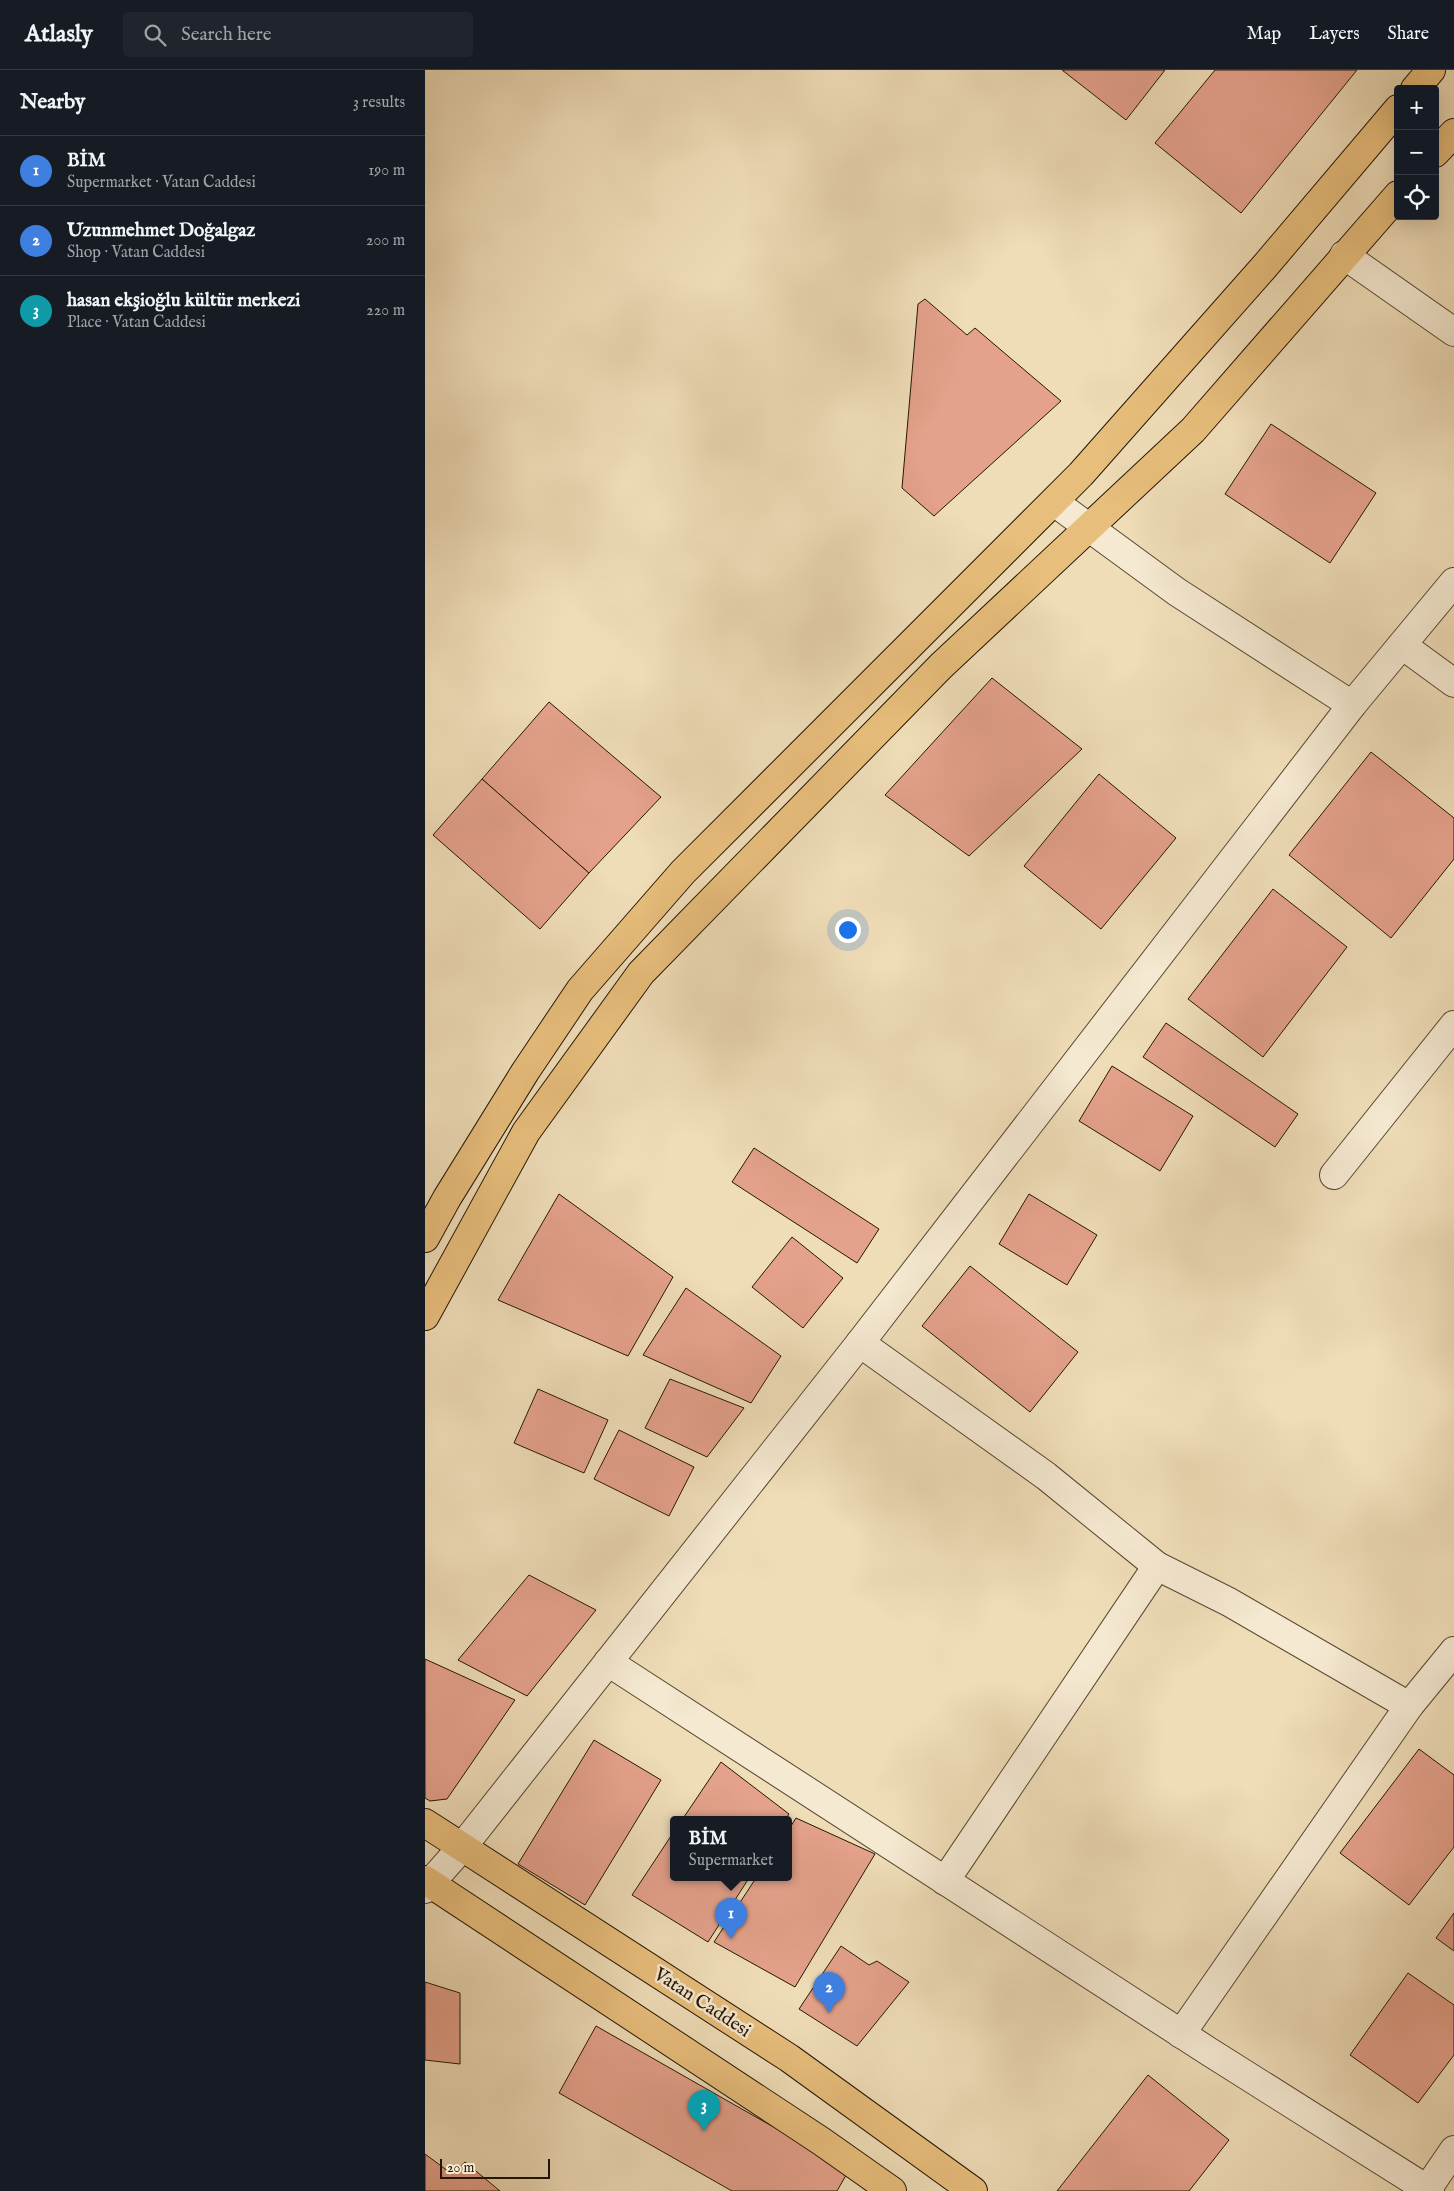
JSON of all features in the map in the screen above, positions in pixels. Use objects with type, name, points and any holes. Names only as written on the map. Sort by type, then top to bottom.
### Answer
[{"type":"main road","points":[[1418,85],[1431,70]]},
{"type":"main road","points":[[425,1238],[447,1198],[525,1072],[580,990],[683,872],[1081,474],[1265,266],[1394,115]]},
{"type":"main road","points":[[1439,150],[1454,133]]},
{"type":"main road","points":[[425,1316],[526,1132],[641,973],[941,666],[1193,430],[1394,199]]},
{"type":"main road","name":"Vatan Caddesi","points":[[425,1823],[789,2058],[973,2191]]},
{"type":"main road","points":[[427,1884],[821,2141],[892,2191]]},
{"type":"street","points":[[1344,255],[1454,332]]},
{"type":"street","points":[[1054,502],[1177,592],[1352,705]]},
{"type":"street","points":[[427,1884],[463,1846],[860,1343],[1352,705],[1454,582]]},
{"type":"street","points":[[1402,645],[1454,683]]},
{"type":"street","points":[[1334,1175],[1454,1025]]},
{"type":"street","points":[[860,1343],[1046,1476],[1157,1566],[1229,1602],[1409,1706]]},
{"type":"street","points":[[945,1881],[1157,1566]]},
{"type":"street","points":[[1181,2034],[1409,1706],[1454,1651]]},
{"type":"street","points":[[608,1662],[1181,2034],[1428,2190],[1454,2150]]},
{"type":"building","points":[[1062,70],[1165,70],[1126,120]]},
{"type":"building","points":[[1215,70],[1357,70],[1241,213],[1155,143]]},
{"type":"building","points":[[925,299],[967,335],[975,328],[1061,401],[934,516],[902,488],[918,304]]},
{"type":"building","points":[[1271,424],[1376,493],[1330,563],[1225,494]]},
{"type":"building","points":[[992,678],[1082,749],[969,856],[885,795]]},
{"type":"building","points":[[549,702],[661,797],[589,873],[482,779]]},
{"type":"building","points":[[1371,752],[1454,818],[1454,859],[1391,938],[1289,855]]},
{"type":"building","points":[[1099,774],[1176,838],[1101,929],[1024,866]]},
{"type":"building","points":[[482,779],[589,873],[540,929],[433,835]]},
{"type":"building","points":[[1273,889],[1347,947],[1263,1057],[1188,999]]},
{"type":"building","points":[[1166,1023],[1298,1114],[1275,1147],[1143,1057]]},
{"type":"building","points":[[1112,1066],[1193,1116],[1160,1171],[1079,1121]]},
{"type":"building","points":[[754,1148],[879,1229],[857,1263],[732,1182]]},
{"type":"building","points":[[559,1194],[673,1277],[628,1356],[498,1300]]},
{"type":"building","points":[[1029,1194],[1097,1235],[1067,1285],[999,1244]]},
{"type":"building","points":[[792,1237],[843,1278],[803,1328],[752,1287]]},
{"type":"building","points":[[970,1266],[1078,1352],[1030,1412],[922,1326]]},
{"type":"building","points":[[686,1288],[781,1356],[751,1403],[643,1355]]},
{"type":"building","points":[[670,1379],[744,1408],[707,1457],[645,1428]]},
{"type":"building","points":[[538,1389],[608,1420],[584,1473],[514,1443]]},
{"type":"building","points":[[619,1430],[694,1467],[669,1516],[594,1479]]},
{"type":"building","points":[[529,1575],[596,1610],[527,1696],[458,1660]]},
{"type":"building","points":[[425,1659],[515,1700],[447,1799],[430,1801],[425,1798]]},
{"type":"building","points":[[594,1740],[661,1780],[585,1905],[518,1864]]},
{"type":"building","points":[[1419,1749],[1454,1775],[1454,1847],[1409,1905],[1340,1853]]},
{"type":"building","points":[[721,1762],[789,1814],[788,1816],[685,1816]]},
{"type":"building","points":[[796,1818],[875,1854],[795,1987],[714,1942],[754,1881],[792,1881],[792,1824]]},
{"type":"building","points":[[670,1838],[670,1881],[747,1881],[708,1942],[632,1895]]},
{"type":"building","points":[[1454,1913],[1454,1951],[1436,1938]]},
{"type":"building","points":[[841,1946],[869,1965],[877,1961],[909,1982],[857,2046],[799,2009]]},
{"type":"building","points":[[1408,1973],[1454,2005],[1454,2055],[1418,2103],[1350,2055]]},
{"type":"building","points":[[425,1982],[460,1993],[460,2064],[425,2060]]},
{"type":"building","points":[[596,2026],[849,2170],[837,2191],[732,2191],[559,2093]]},
{"type":"building","points":[[1148,2075],[1229,2140],[1189,2191],[1057,2191]]},
{"type":"building","points":[[425,2154],[452,2174],[465,2162],[500,2191],[425,2191]]},
{"type":"place","name":"BİM","points":[[731,1939]]},
{"type":"place","name":"Uzunmehmet Doğalgaz","points":[[829,2013]]},
{"type":"place","name":"hasan ekşioğlu kültür merkezi","points":[[704,2131]]}]
